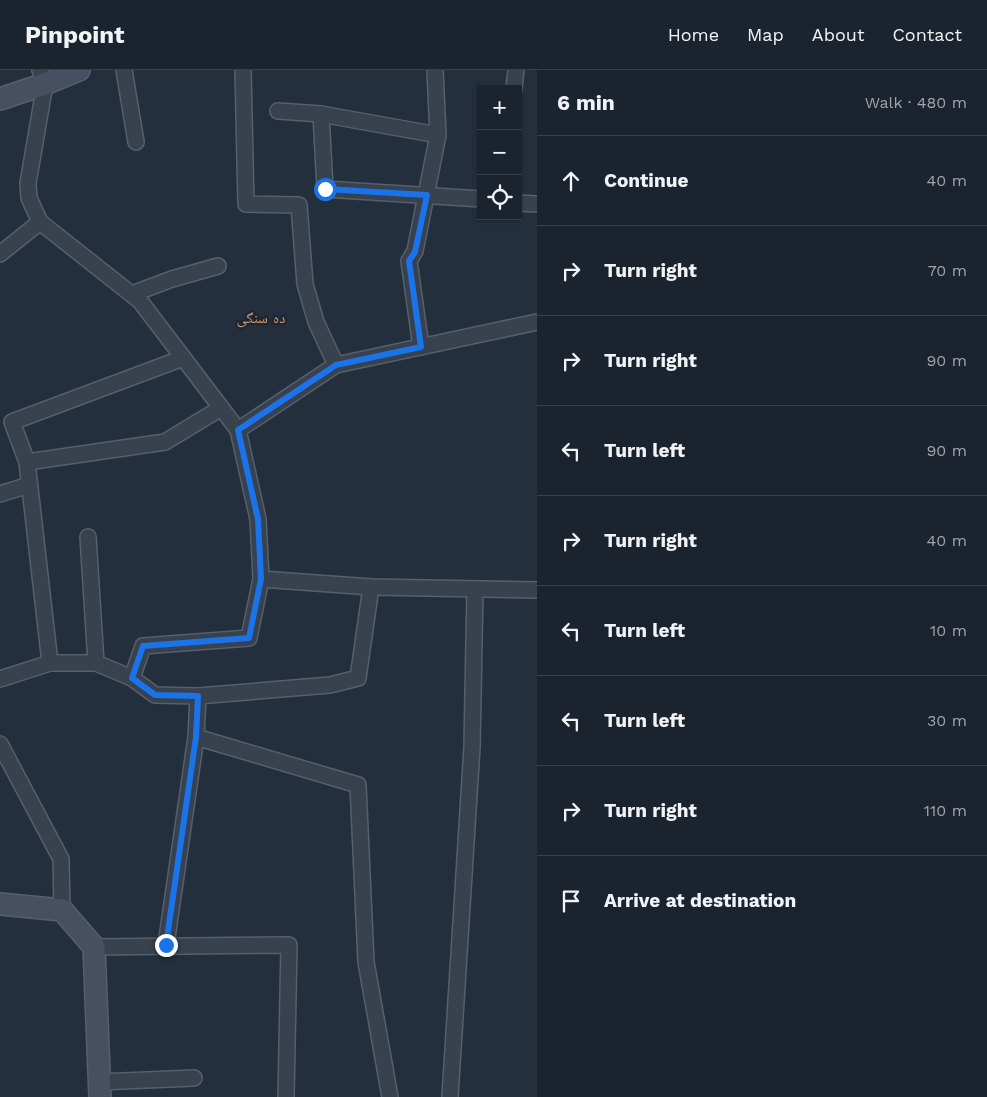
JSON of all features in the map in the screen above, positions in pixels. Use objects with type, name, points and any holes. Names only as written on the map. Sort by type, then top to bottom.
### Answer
[{"type":"street","points":[[0,99],[43,77],[79,70]]},
{"type":"street","points":[[124,70],[136,142]]},
{"type":"street","points":[[243,70],[246,204],[300,205],[305,284],[316,322],[336,365]]},
{"type":"street","points":[[421,347],[409,261],[415,252],[438,136],[435,70]]},
{"type":"street","points":[[514,85],[516,70]]},
{"type":"street","points":[[43,77],[28,183],[29,198],[40,222],[140,300],[238,430],[258,519],[261,579],[249,638],[143,646],[132,678]]},
{"type":"street","points":[[278,111],[321,114],[438,136]]},
{"type":"street","points":[[321,114],[325,189],[477,200]]},
{"type":"street","points":[[522,203],[537,204]]},
{"type":"street","points":[[0,254],[40,222]]},
{"type":"street","points":[[132,294],[172,279],[218,266]]},
{"type":"street","points":[[238,430],[336,365],[537,322]]},
{"type":"street","points":[[50,663],[27,462],[12,422],[184,358]]},
{"type":"street","points":[[27,462],[166,442],[221,408]]},
{"type":"street","points":[[0,494],[29,484]]},
{"type":"street","points":[[88,537],[96,663]]},
{"type":"street","points":[[261,579],[371,587],[537,590]]},
{"type":"street","points":[[0,679],[50,663],[96,663],[132,678],[155,695],[198,696],[330,685],[358,678],[371,587]]},
{"type":"street","points":[[450,1097],[472,746],[475,589]]},
{"type":"street","points":[[166,945],[196,737],[198,696]]},
{"type":"street","points":[[196,737],[358,785],[366,962],[390,1097]]},
{"type":"street","points":[[0,744],[62,859],[62,910],[94,947],[100,1090],[194,1078]]},
{"type":"street","points":[[0,904],[62,910]]},
{"type":"street","points":[[94,947],[289,945],[286,1097]]},
{"type":"district","name":"ده سنگی","points":[[261,318]]},
{"type":"route","points":[[166,945],[196,737],[198,696],[155,695],[132,678],[143,646],[249,638],[261,579],[258,519],[238,430],[336,365],[421,347],[409,261],[415,252],[427,195],[325,189]]}]
